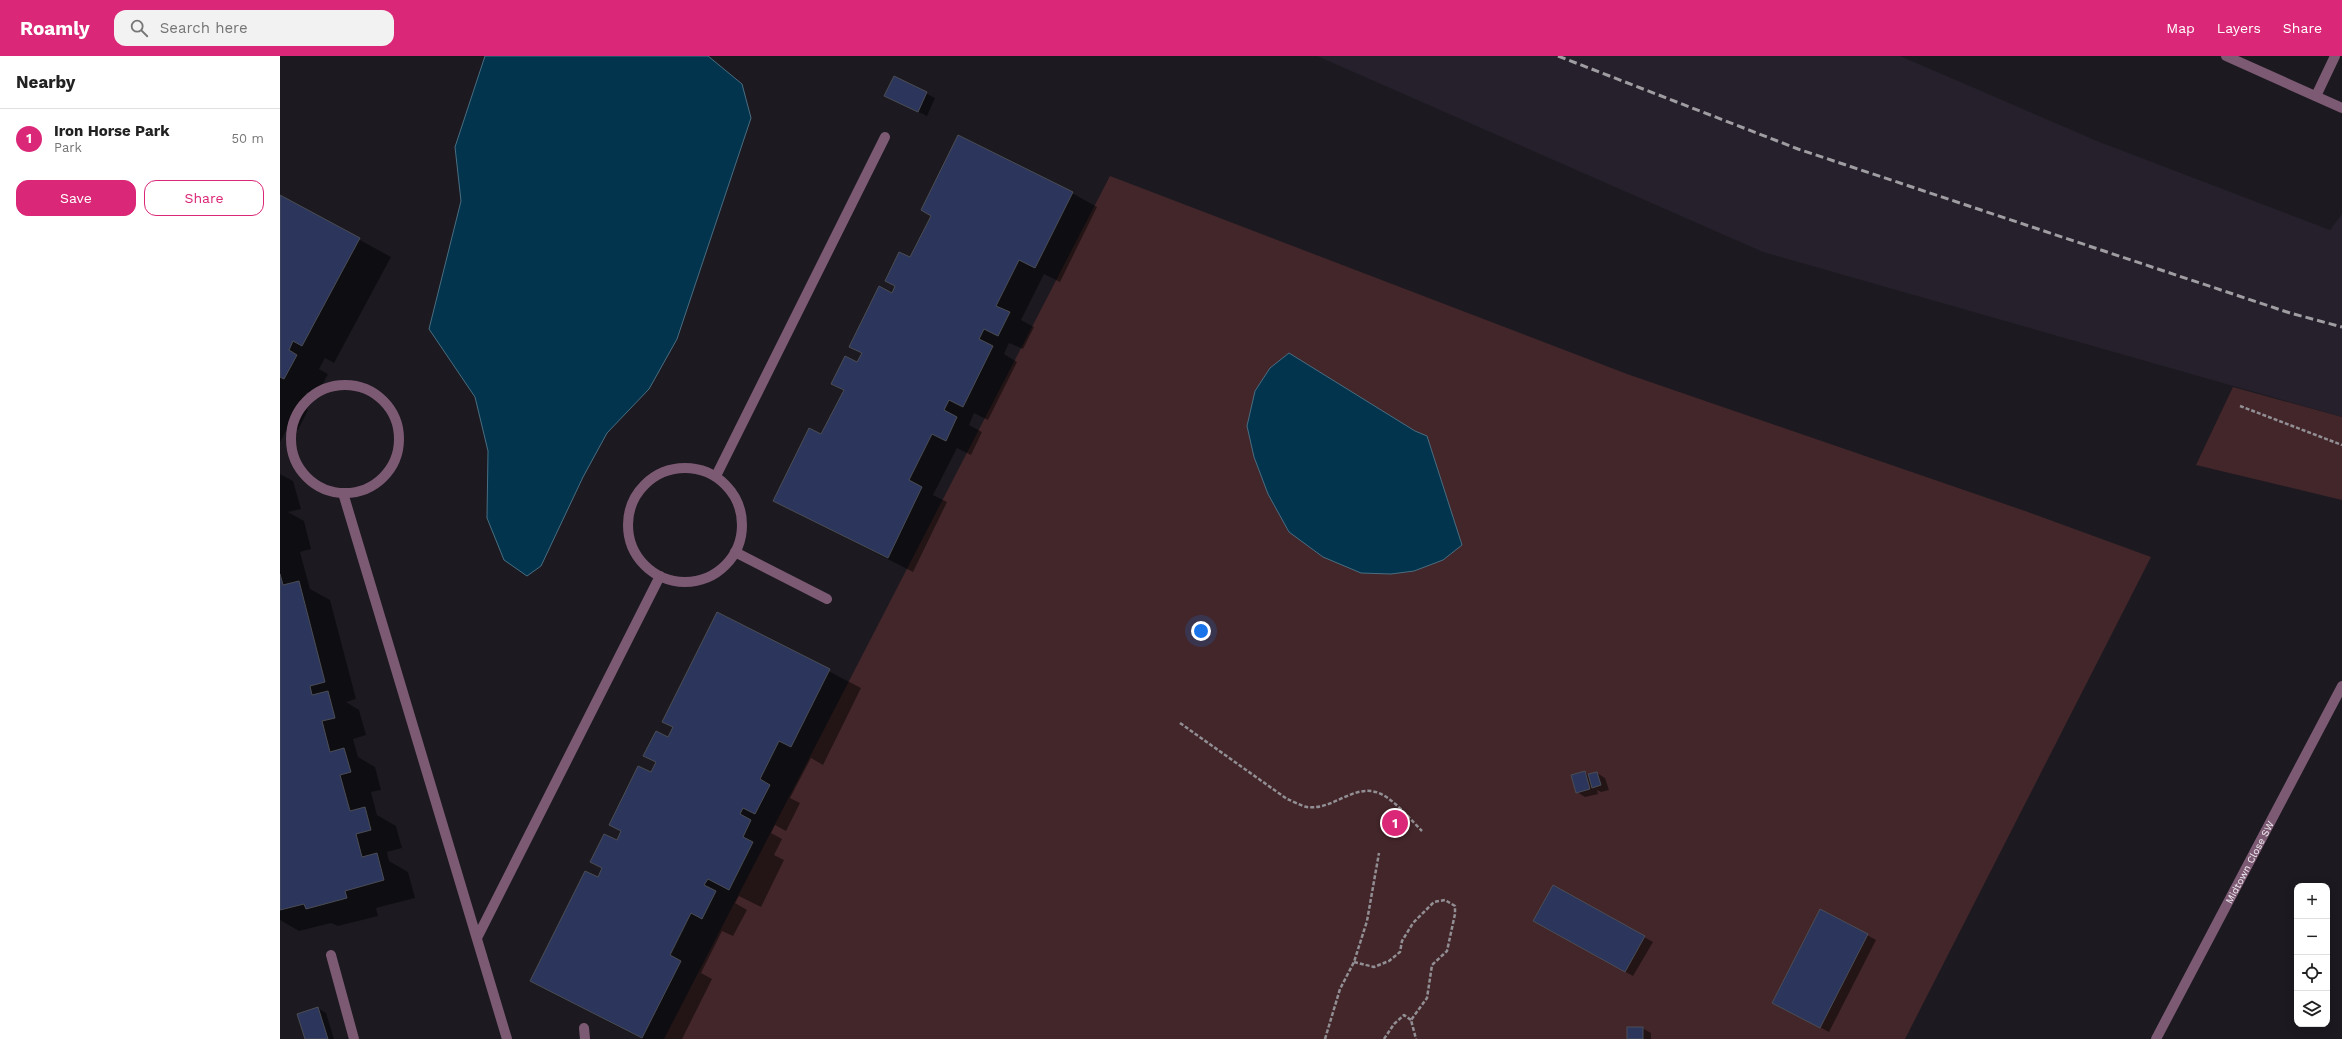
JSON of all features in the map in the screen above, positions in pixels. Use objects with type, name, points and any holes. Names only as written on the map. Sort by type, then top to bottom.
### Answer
[{"type":"street","points":[[2226,56],[2342,108]]},
{"type":"street","points":[[2316,96],[2335,56]]},
{"type":"street","points":[[716,476],[885,137]]},
{"type":"street","points":[[337,385],[355,386],[371,392],[385,403],[395,418],[399,436],[397,453],[389,469],[377,482],[361,491],[343,493],[326,489],[311,481],[299,467],[292,445],[291,433],[296,416],[306,402],[320,391],[337,385]]},
{"type":"street","points":[[694,468],[716,476],[731,490],[740,510],[742,532],[735,552],[721,569],[702,579],[681,582],[660,576],[641,562],[630,542],[628,519],[635,497],[650,479],[671,469],[694,468]]},
{"type":"street","points":[[343,493],[507,1039]]},
{"type":"street","points":[[735,552],[827,599]]},
{"type":"street","points":[[477,938],[660,576]]},
{"type":"street","name":"Midtown Close SW","points":[[2156,1039],[2342,686]]},
{"type":"street","points":[[331,955],[354,1039]]},
{"type":"street","points":[[584,1028],[585,1039]]},
{"type":"path","points":[[2240,406],[2342,445]]},
{"type":"path","points":[[1180,723],[1287,799],[1307,807],[1325,805],[1347,795],[1366,790],[1383,795],[1422,830]]},
{"type":"path","points":[[1325,1039],[1340,989],[1354,962],[1367,921],[1379,853]]},
{"type":"path","points":[[1354,962],[1374,967],[1389,961],[1400,952],[1402,941],[1413,923],[1434,902],[1445,900],[1455,906],[1455,914],[1447,951],[1432,965],[1427,998],[1411,1020]]},
{"type":"path","points":[[1384,1039],[1394,1024],[1404,1016],[1411,1020],[1416,1039]]},
{"type":"shaded area","points":[[1317,56],[1900,56],[2097,141],[2330,230],[2342,214],[2342,417],[1763,252]]},
{"type":"shaded area","points":[[1110,176],[1627,374],[2025,511],[2151,557],[1905,1039],[664,1039]]},
{"type":"shaded area","points":[[2233,387],[2342,417],[2342,500],[2196,465]]},
{"type":"water","points":[[485,56],[708,56],[742,84],[751,118],[677,339],[649,389],[607,433],[583,477],[541,566],[527,576],[504,560],[487,518],[488,451],[475,397],[429,329],[461,201],[455,147]]},
{"type":"water","points":[[1289,353],[1415,431],[1427,436],[1462,545],[1443,560],[1414,571],[1391,574],[1361,573],[1323,557],[1289,532],[1268,494],[1254,457],[1247,426],[1255,391],[1270,368]]},
{"type":"building","points":[[894,76],[927,92],[918,112],[884,96]]},
{"type":"building","points":[[958,135],[1073,192],[1035,268],[1019,260],[996,306],[1010,312],[998,336],[984,329],[979,339],[993,346],[963,407],[949,400],[944,410],[957,417],[946,441],[932,434],[909,480],[922,487],[888,558],[773,501],[809,428],[821,434],[844,390],[831,384],[845,356],[857,362],[862,353],[849,347],[879,286],[892,293],[895,286],[885,281],[899,252],[910,257],[931,216],[921,210]]},
{"type":"building","points":[[280,195],[360,238],[302,346],[293,341],[289,350],[297,355],[284,379],[280,377]]},
{"type":"building","points":[[280,574],[283,585],[299,581],[325,682],[310,686],[312,695],[328,691],[335,718],[322,721],[330,752],[344,748],[351,772],[340,775],[350,811],[365,807],[371,830],[356,834],[362,857],[377,853],[384,880],[345,891],[347,898],[306,909],[304,904],[280,910]]},
{"type":"building","points":[[717,612],[830,669],[791,747],[779,741],[760,779],[770,785],[755,814],[743,808],[740,814],[751,820],[743,837],[753,842],[729,890],[708,879],[704,885],[716,891],[702,919],[691,913],[670,955],[681,961],[642,1038],[530,981],[585,871],[598,877],[602,868],[590,862],[604,834],[617,840],[621,831],[609,825],[638,766],[651,772],[656,762],[643,756],[656,731],[668,737],[673,727],[662,722]]},
{"type":"building","points":[[1585,771],[1590,789],[1576,793],[1571,775]]},
{"type":"building","points":[[1597,772],[1601,785],[1592,788],[1588,774]]},
{"type":"building","points":[[1553,885],[1645,936],[1625,972],[1533,921]]},
{"type":"building","points":[[1820,909],[1868,934],[1820,1028],[1772,1003]]},
{"type":"building","points":[[318,1007],[328,1039],[305,1039],[297,1014]]},
{"type":"building","points":[[1627,1027],[1643,1027],[1643,1039],[1627,1039]]},
{"type":"railway","points":[[1558,56],[1798,149],[2290,313],[2342,327]]},
{"type":"place","name":"Iron Horse Park","points":[[1395,823]]}]
